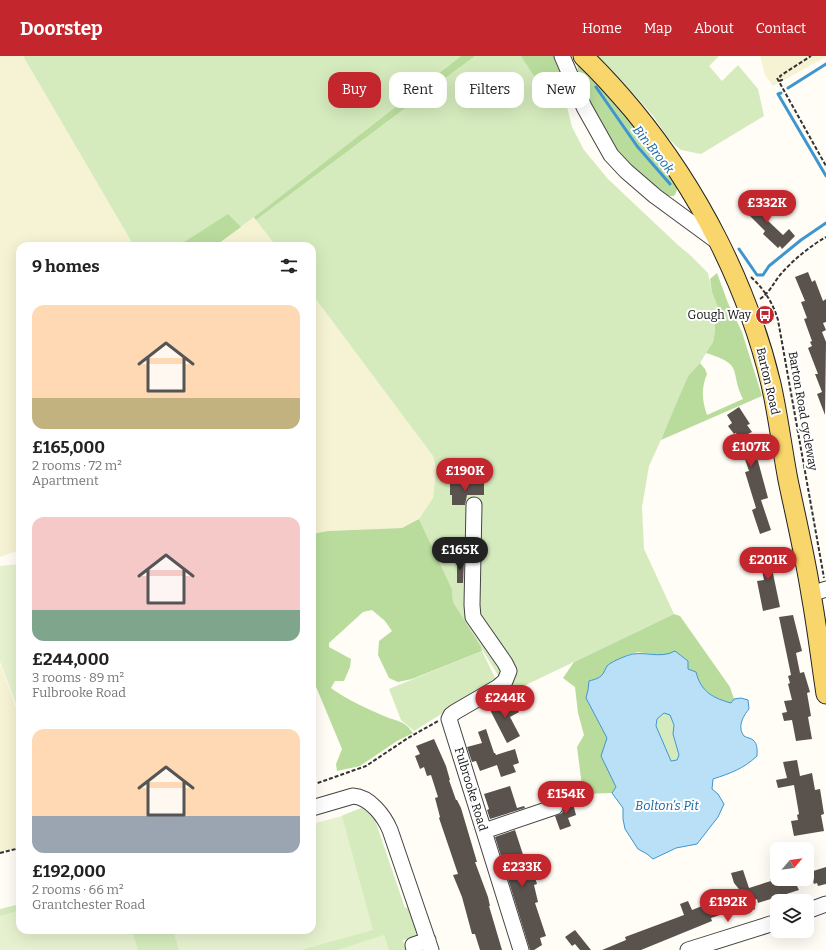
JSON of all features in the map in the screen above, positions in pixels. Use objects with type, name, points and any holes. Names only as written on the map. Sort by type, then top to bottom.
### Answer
[{"type":"main road","name":"Barton Road","points":[[583,56],[613,87],[649,130],[698,203],[720,243],[747,308],[771,384],[781,442],[821,587],[826,694]]},
{"type":"street","points":[[562,56],[584,107],[611,155],[626,171],[655,196],[720,243]]},
{"type":"street","points":[[449,719],[455,712],[498,687],[505,680],[509,671],[473,617],[474,505]]},
{"type":"street","name":"Fulbrooke Road","points":[[449,719],[521,950]]},
{"type":"street","points":[[316,807],[353,796],[358,796],[381,814],[390,830],[430,945],[413,945],[414,950]]},
{"type":"street","points":[[484,831],[555,807]]},
{"type":"street","points":[[814,908],[826,904]]},
{"type":"street","points":[[688,950],[716,946],[770,925]]},
{"type":"path","points":[[779,81],[782,80],[780,76],[811,56]]},
{"type":"path","points":[[777,78],[826,166]]},
{"type":"path","points":[[747,308],[766,294],[781,274],[807,249],[826,237]]},
{"type":"path","name":"Barton Road cycleway","points":[[780,333],[821,587]]},
{"type":"path","points":[[316,784],[366,766],[408,738],[444,717],[449,719]]},
{"type":"path","points":[[0,853],[16,849]]},
{"type":"shaded area","points":[[0,56],[23,56],[132,242],[16,242],[16,551],[0,557]]},
{"type":"shaded area","points":[[760,56],[826,57],[773,86],[765,75]]},
{"type":"shaded area","points":[[254,217],[273,242],[220,242]]},
{"type":"shaded area","points":[[316,299],[433,456],[436,469],[433,498],[419,519],[402,528],[328,531],[316,533]]},
{"type":"shaded area","points":[[0,664],[16,707],[16,847],[0,853]]},
{"type":"green space","points":[[23,56],[461,56],[440,72],[389,72],[389,108],[394,108],[220,242],[132,242]]},
{"type":"green space","points":[[461,56],[475,56],[447,77],[447,72],[440,72]]},
{"type":"green space","points":[[475,56],[521,56],[532,72],[532,108],[567,108],[572,127],[584,150],[608,179],[708,273],[712,292],[718,306],[714,318],[715,331],[713,342],[700,363],[688,376],[649,466],[642,507],[644,549],[674,614],[509,693],[453,602],[452,589],[419,519],[433,498],[436,469],[433,456],[316,299],[316,242],[273,242],[256,220],[406,108],[447,108],[447,77]]},
{"type":"green space","points":[[521,56],[556,56],[561,72],[532,72]]},
{"type":"green space","points":[[595,56],[719,56],[709,66],[722,81],[738,65],[758,89],[764,116],[701,154],[681,150],[668,138],[654,117],[638,99]]},
{"type":"green space","points":[[578,62],[598,76],[676,182],[677,191],[674,196],[665,195],[644,179],[612,143],[590,105],[590,72],[579,72]]},
{"type":"green space","points":[[394,108],[406,108],[256,220],[254,217]]},
{"type":"green space","points":[[228,214],[241,227],[220,242],[184,242]]},
{"type":"green space","points":[[717,273],[728,303],[742,332],[762,396],[661,440],[688,376],[700,363],[707,374],[703,394],[707,415],[743,399],[731,365],[718,357],[706,353],[713,342],[715,331],[714,318],[718,307],[712,292],[710,279]]},
{"type":"green space","points":[[419,519],[452,589],[453,602],[482,651],[412,679],[398,682],[389,678],[378,655],[379,641],[392,631],[385,621],[372,610],[363,612],[329,643],[329,647],[351,659],[350,667],[344,681],[335,681],[331,688],[357,704],[404,723],[413,733],[397,741],[360,766],[337,771],[336,764],[342,749],[316,687],[316,533],[328,531],[402,528]]},
{"type":"green space","points":[[16,564],[16,704],[0,662],[0,566]]},
{"type":"green space","points":[[674,614],[680,616],[730,687],[734,699],[731,703],[719,699],[709,693],[701,685],[696,672],[688,669],[688,661],[679,654],[658,655],[638,652],[627,655],[607,666],[602,676],[589,681],[586,698],[607,738],[601,756],[616,787],[612,793],[583,794],[577,747],[584,735],[578,713],[575,687],[563,678],[574,662]]},
{"type":"green space","points":[[482,651],[496,680],[414,731],[401,720],[389,689]]},
{"type":"green space","points":[[664,713],[670,715],[674,725],[673,734],[679,755],[677,760],[671,761],[656,726],[657,719]]},
{"type":"green space","points":[[361,808],[372,811],[405,908],[412,906],[422,935],[416,939],[413,937],[403,940],[406,950],[0,950],[0,909],[16,905],[16,934],[316,934],[316,914],[341,816]]},
{"type":"green space","points":[[342,816],[373,930],[301,950],[179,950],[174,934],[316,934],[316,823]]},
{"type":"green space","points":[[16,911],[16,934],[133,934],[138,950],[0,950],[0,916]]},
{"type":"green space","points":[[384,935],[389,950],[337,950]]},
{"type":"water","name":"Bolton’s Pit","points":[[675,651],[688,661],[688,669],[696,672],[701,685],[713,696],[731,703],[734,699],[741,698],[748,700],[749,709],[743,718],[741,729],[744,736],[752,739],[756,743],[757,756],[736,770],[713,779],[712,789],[718,794],[724,804],[718,817],[697,844],[676,848],[653,859],[638,849],[625,829],[623,808],[612,793],[616,787],[601,756],[607,738],[586,698],[589,681],[600,677],[607,666],[613,662],[632,654],[669,654]],"holes":[[[664,713],[670,715],[674,725],[673,734],[679,755],[677,760],[671,761],[656,726],[657,719]]]},
{"type":"building","points":[[755,196],[761,202],[759,205],[770,216],[766,219],[783,235],[789,229],[795,236],[782,249],[780,246],[778,248],[763,234],[765,231],[743,209]]},
{"type":"building","points":[[808,272],[812,282],[815,280],[823,301],[826,299],[826,322],[823,323],[826,330],[822,332],[826,342],[825,415],[817,394],[822,392],[815,374],[818,374],[808,348],[812,346],[810,342],[812,341],[804,319],[807,318],[801,302],[805,301],[795,277]]},
{"type":"building","points":[[739,407],[750,424],[747,425],[752,432],[748,434],[758,461],[768,498],[761,500],[771,530],[760,534],[752,510],[756,508],[745,472],[749,471],[736,433],[734,434],[728,426],[732,423],[727,415]]},
{"type":"building","points":[[450,482],[484,483],[484,495],[467,495],[465,505],[452,505]]},
{"type":"building","points":[[772,548],[775,563],[771,564],[780,607],[763,611],[757,581],[764,580],[758,551]]},
{"type":"building","points":[[457,560],[464,560],[463,583],[457,583]]},
{"type":"building","points":[[793,615],[802,651],[796,653],[800,673],[804,672],[810,692],[807,693],[811,716],[808,717],[812,739],[796,741],[792,720],[784,721],[782,713],[787,712],[784,701],[792,700],[788,684],[790,683],[788,676],[791,675],[779,617]]},
{"type":"building","points":[[493,700],[497,708],[513,700],[519,712],[510,717],[520,736],[507,743],[487,704]]},
{"type":"building","points":[[486,729],[496,755],[515,749],[519,763],[513,765],[516,772],[501,777],[497,765],[480,771],[476,761],[472,762],[467,747],[482,743],[478,732]]},
{"type":"building","points":[[434,739],[446,766],[456,800],[461,808],[477,862],[475,862],[488,897],[489,906],[502,950],[480,950],[475,934],[472,934],[462,897],[453,875],[458,874],[439,818],[435,798],[438,797],[431,775],[427,776],[424,767],[420,769],[415,756],[420,754],[416,746]]},
{"type":"building","points":[[797,760],[800,776],[812,773],[815,790],[820,789],[824,814],[821,815],[824,831],[794,836],[791,821],[798,820],[797,815],[799,814],[794,785],[778,788],[776,780],[787,778],[783,762]]},
{"type":"building","points":[[510,786],[517,808],[524,806],[525,808],[490,819],[487,810],[489,809],[484,794]]},
{"type":"building","points":[[572,800],[576,815],[568,818],[571,826],[560,830],[555,816],[562,813],[564,808],[563,803]]},
{"type":"building","points":[[515,830],[530,876],[534,874],[537,884],[534,885],[538,902],[535,903],[546,936],[540,938],[542,945],[534,950],[530,950],[495,837]]},
{"type":"building","points":[[826,867],[826,884],[818,886],[817,883],[814,884],[814,871]]},
{"type":"building","points":[[743,870],[749,888],[770,881],[770,886],[797,886],[799,890],[786,894],[770,894],[770,899],[758,903],[757,899],[753,900],[754,910],[748,902],[740,904],[743,910],[730,915],[729,912],[711,918],[712,921],[641,950],[602,950],[626,940],[625,937],[684,915],[680,904],[688,901],[692,910],[717,900],[719,904],[743,894],[734,883],[731,873]]},
{"type":"building","points":[[575,930],[591,950],[580,950],[575,944],[572,946],[565,937]]},
{"type":"waterway","points":[[788,88],[826,64]]},
{"type":"waterway","name":"Bin Brook","points":[[596,87],[637,146],[670,184]]},
{"type":"waterway","points":[[781,93],[778,94],[826,176]]},
{"type":"waterway","name":"Bin Brook","points":[[739,249],[757,275],[763,275],[769,266],[801,240],[826,223]]},
{"type":"place","name":"Gough Way","points":[[765,315]]}]
